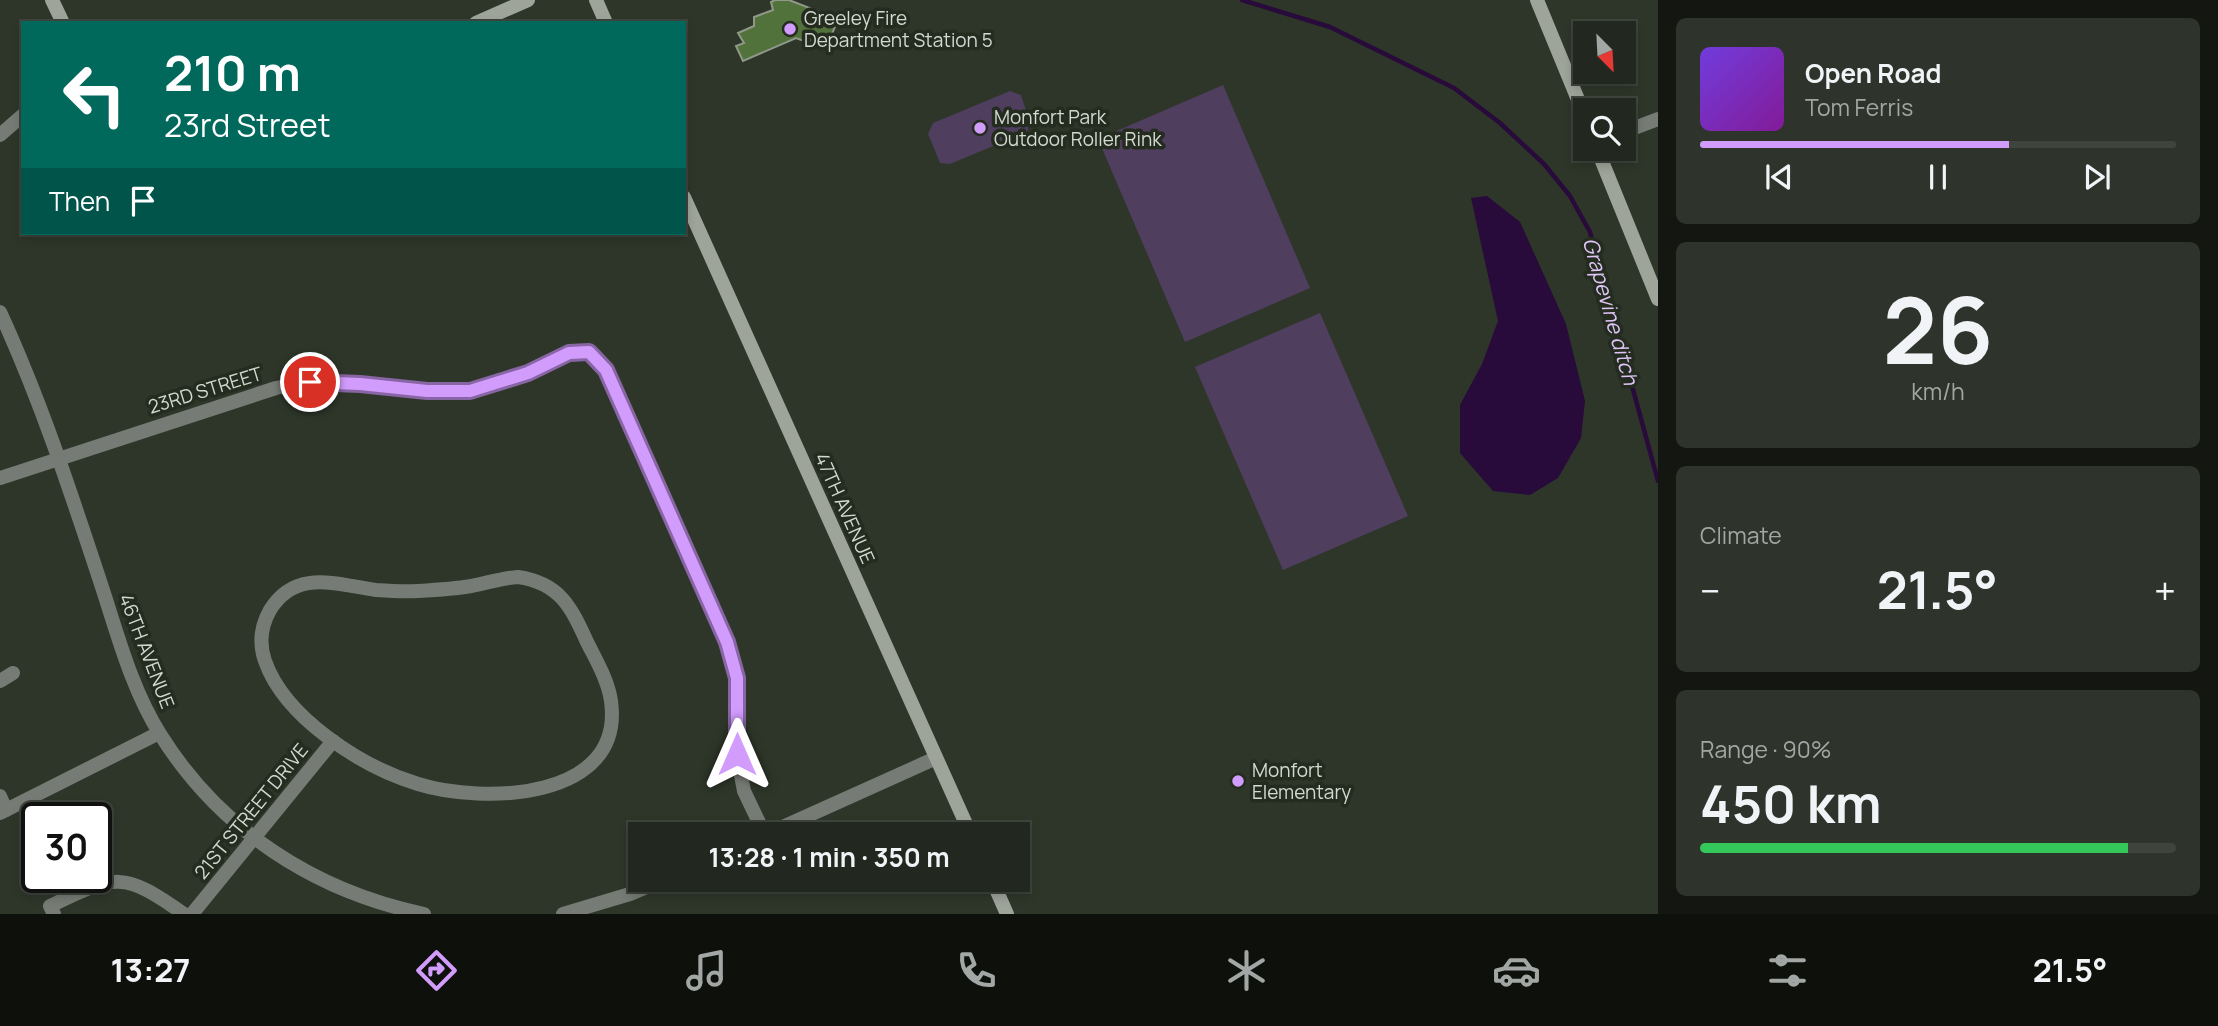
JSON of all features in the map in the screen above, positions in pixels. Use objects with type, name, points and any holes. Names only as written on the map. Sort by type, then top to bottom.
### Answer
[{"type":"main road","points":[[52,0],[62,21]]},
{"type":"main road","points":[[481,21],[528,0]]},
{"type":"main road","points":[[596,0],[605,21]]},
{"type":"main road","points":[[1537,0],[1577,98]]},
{"type":"main road","points":[[1602,161],[1658,299]]},
{"type":"main road","name":"47TH AVENUE","points":[[686,201],[965,822]]},
{"type":"main road","points":[[997,892],[1007,914]]},
{"type":"street","points":[[0,135],[21,117]]},
{"type":"street","points":[[1636,127],[1658,119]]},
{"type":"street","name":"46TH AVENUE","points":[[0,312],[59,458],[128,668],[159,733],[206,795],[253,839],[315,877],[354,895],[424,914]]},
{"type":"street","name":"23RD STREET","points":[[0,478],[276,388],[310,382],[427,391],[470,391],[528,373],[569,353],[589,352],[606,370],[727,642],[737,678],[737,754],[744,792],[759,822]]},
{"type":"street","points":[[518,578],[548,586],[561,596],[574,615],[606,684],[611,701],[606,739],[593,761],[560,783],[515,792],[482,794],[420,785],[362,761],[332,741],[287,697],[270,673],[261,646],[266,618],[274,604],[293,588],[308,583],[325,581],[405,592],[441,590],[518,578]]},
{"type":"street","points":[[2,806],[159,733]]},
{"type":"street","name":"21ST STREET DRIVE","points":[[196,909],[332,741]]},
{"type":"street","points":[[794,822],[936,758]]},
{"type":"street","points":[[52,910],[103,883],[128,882],[154,893],[184,914]]},
{"type":"street","points":[[563,914],[636,892]]},
{"type":"shaded area","points":[[1223,85],[1310,288],[1185,342],[1098,139]]},
{"type":"shaded area","name":"Monfort Park Outdoor Roller Rink","points":[[1010,91],[1021,95],[1030,123],[1027,132],[950,164],[940,163],[928,134],[933,123]]},
{"type":"shaded area","points":[[1487,196],[1520,222],[1566,324],[1585,401],[1581,438],[1558,478],[1530,495],[1493,491],[1460,453],[1460,405],[1482,364],[1498,321],[1471,198]]},
{"type":"shaded area","points":[[1320,313],[1408,516],[1283,570],[1195,367]]},
{"type":"building","name":"Greeley Fire Department Station 5","points":[[789,0],[838,19],[826,49],[796,38],[743,61],[736,46],[744,43],[738,33],[754,26],[754,17],[773,10],[771,2]]},
{"type":"waterway","name":"Grapevine ditch","points":[[1242,0],[1330,27],[1454,88],[1500,123],[1544,164],[1570,196],[1590,232],[1658,481]]},
{"type":"place","name":"Greeley Fire Department Station 5","points":[[790,29]]},
{"type":"place","name":"Monfort Park Outdoor Roller Rink","points":[[980,128]]},
{"type":"place","name":"Monfort Elementary","points":[[1238,781]]},
{"type":"route","points":[[310,382],[427,391],[470,391],[528,373],[569,353],[589,352],[606,370],[727,642],[737,678],[737,754]]}]
